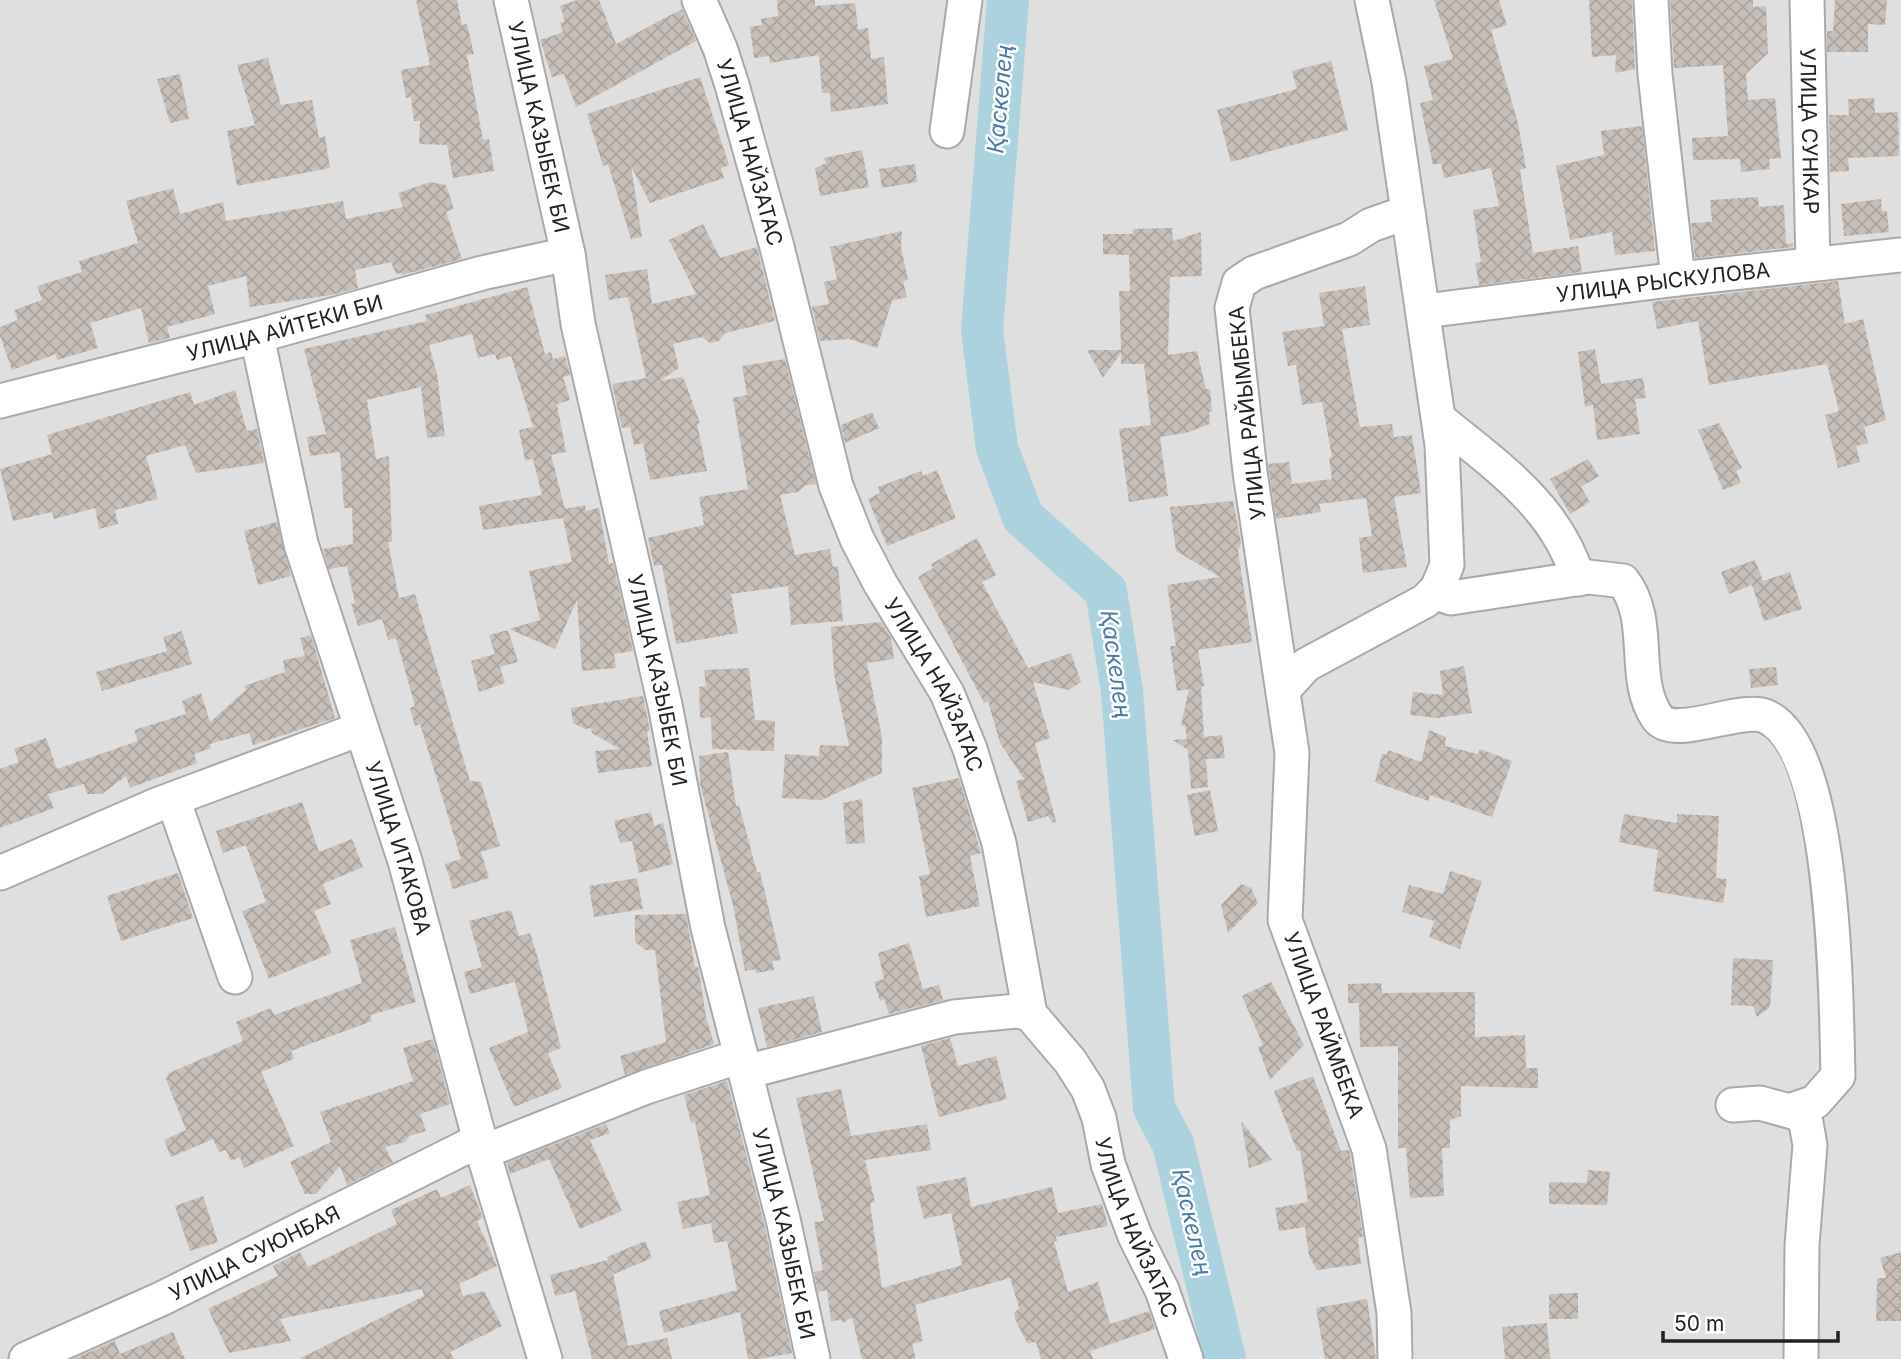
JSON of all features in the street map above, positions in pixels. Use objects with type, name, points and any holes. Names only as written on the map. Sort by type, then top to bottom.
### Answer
[{"type":"street","name":"УЛИЦА КАЗЫБЕК БИ","points":[[511,0],[568,254],[579,324],[662,691],[708,928],[744,1064],[813,1359]]},
{"type":"street","name":"УЛИЦА НАЙЗАТАС","points":[[699,0],[720,48],[732,85],[777,247],[836,485],[857,539],[880,583],[947,693],[970,750],[999,843],[1030,1014],[1070,1061],[1088,1089],[1099,1118],[1108,1164],[1135,1236],[1162,1290],[1186,1359]]},
{"type":"street","points":[[947,131],[965,0]]},
{"type":"street","points":[[1283,690],[1306,665],[1383,626],[1434,592],[1447,565],[1439,419],[1425,311],[1390,82],[1372,0]]},
{"type":"street","points":[[1651,0],[1678,279]]},
{"type":"street","name":"УЛИЦА СУНКАР","points":[[1807,0],[1813,264]]},
{"type":"street","name":"УЛИЦА РАЙЫМБЕКА","points":[[1283,690],[1250,472],[1232,307],[1239,283],[1254,273],[1349,239],[1371,225],[1408,212]]},
{"type":"street","name":"УЛИЦА АЙТЕКИ БИ","points":[[0,401],[257,336],[482,273],[568,254]]},
{"type":"street","name":"УЛИЦА РЫСКУЛОВА","points":[[1425,311],[1678,279],[1901,255]]},
{"type":"street","name":"УЛИЦА ИТАКОВА","points":[[257,336],[301,544],[405,861],[481,1146],[545,1359]]},
{"type":"street","points":[[1439,419],[1525,491],[1554,526],[1573,559],[1578,579]]},
{"type":"street","points":[[1434,592],[1451,598],[1578,579],[1623,580],[1634,594],[1640,616],[1647,696],[1658,720],[1669,726],[1741,716],[1764,716],[1782,730],[1806,771],[1823,848],[1833,926],[1838,1076],[1815,1102],[1789,1111]]},
{"type":"street","name":"УЛИЦА РАЙМБЕКА","points":[[1283,690],[1292,753],[1285,920],[1369,1149],[1394,1313],[1395,1359]]},
{"type":"street","points":[[0,873],[173,799],[360,729]]},
{"type":"street","points":[[173,799],[235,977]]},
{"type":"street","name":"УЛИЦА СУЮНБАЯ","points":[[26,1359],[161,1299],[481,1146],[646,1087],[954,1017],[1006,1011],[1030,1014]]},
{"type":"street","points":[[1733,1105],[1760,1103],[1800,1114],[1806,1123],[1810,1145],[1802,1245],[1801,1359]]},
{"type":"shaded area","name":"Қаскелең","points":[[0,0],[1901,0],[1901,1359],[0,1359]]},
{"type":"building","points":[[416,0],[457,0],[462,25],[467,24],[474,54],[467,55],[483,140],[489,139],[494,171],[453,178],[447,145],[419,144],[420,121],[414,121],[411,97],[406,98],[401,70],[430,65]]},
{"type":"building","points":[[577,0],[599,0],[616,44],[682,9],[696,41],[576,107],[564,74],[552,77],[540,40],[563,32],[560,23],[565,21],[560,6]]},
{"type":"building","points":[[777,0],[815,0],[815,6],[855,3],[858,29],[868,28],[871,59],[884,57],[888,104],[831,112],[830,93],[822,93],[819,55],[770,63],[769,56],[754,58],[750,27],[762,25],[761,19],[778,16]]},
{"type":"building","points":[[1434,0],[1499,0],[1507,25],[1491,30],[1518,123],[1526,168],[1520,170],[1533,253],[1578,246],[1582,272],[1479,285],[1475,263],[1481,262],[1473,210],[1499,206],[1491,168],[1444,178],[1441,163],[1433,165],[1420,103],[1433,100],[1424,66],[1453,59]]},
{"type":"building","points":[[1589,0],[1632,0],[1635,69],[1615,73],[1616,55],[1592,57]]},
{"type":"building","points":[[1670,0],[1753,0],[1753,7],[1766,6],[1768,53],[1746,74],[1748,100],[1775,98],[1781,158],[1769,159],[1770,169],[1741,172],[1740,159],[1693,160],[1692,138],[1728,136],[1723,65],[1674,68]]},
{"type":"building","points":[[1835,0],[1887,0],[1885,25],[1868,24],[1868,52],[1827,52],[1827,31],[1833,31]]},
{"type":"building","points":[[268,58],[281,105],[312,100],[319,138],[325,136],[330,168],[237,186],[227,131],[255,125],[237,65]]},
{"type":"building","points":[[1331,61],[1348,130],[1231,162],[1217,110],[1297,89],[1292,71]]},
{"type":"building","points":[[180,74],[189,119],[170,123],[157,79]]},
{"type":"building","points":[[700,77],[729,165],[721,168],[724,178],[650,203],[631,166],[642,237],[631,239],[608,164],[603,166],[587,114]]},
{"type":"building","points":[[1874,98],[1875,113],[1898,112],[1899,156],[1848,158],[1849,171],[1830,172],[1829,115],[1849,115],[1848,99]]},
{"type":"building","points":[[1642,126],[1655,251],[1615,255],[1612,232],[1570,240],[1556,166],[1604,155],[1601,131]]},
{"type":"building","points":[[862,150],[869,187],[820,196],[815,168],[826,163],[824,158]]},
{"type":"building","points":[[915,164],[917,182],[882,188],[879,169]]},
{"type":"building","points":[[430,182],[446,185],[454,209],[446,212],[462,259],[402,275],[396,274],[391,262],[355,270],[358,288],[331,295],[250,307],[246,276],[208,286],[215,314],[167,327],[170,338],[149,343],[141,308],[90,323],[98,348],[57,360],[56,354],[12,370],[0,336],[0,327],[18,320],[14,310],[42,300],[37,286],[82,272],[79,261],[138,243],[126,201],[173,188],[180,214],[223,202],[226,221],[343,201],[346,219],[403,207],[398,193]]},
{"type":"building","points":[[1758,197],[1759,207],[1784,205],[1786,244],[1793,243],[1793,247],[1695,258],[1691,223],[1712,222],[1710,200]]},
{"type":"building","points":[[1881,199],[1882,211],[1887,211],[1889,232],[1844,236],[1841,204]]},
{"type":"building","points":[[703,224],[720,258],[757,247],[775,321],[725,333],[719,341],[710,343],[702,337],[673,344],[679,368],[660,381],[681,377],[684,379],[700,423],[697,424],[707,471],[650,480],[643,443],[634,445],[630,427],[622,428],[612,384],[646,378],[628,297],[609,300],[605,275],[647,269],[652,304],[696,294],[669,240]]},
{"type":"building","points":[[1172,228],[1173,241],[1201,232],[1202,276],[1170,277],[1168,355],[1197,351],[1206,389],[1210,389],[1210,424],[1186,433],[1160,437],[1168,496],[1129,502],[1119,429],[1151,425],[1144,364],[1121,364],[1121,353],[1103,378],[1087,350],[1121,350],[1119,291],[1130,291],[1129,255],[1103,254],[1103,234],[1133,234],[1133,229]]},
{"type":"building","points":[[902,231],[901,247],[908,280],[903,281],[907,297],[892,301],[877,348],[849,339],[820,341],[812,307],[829,304],[824,282],[837,279],[830,247]]},
{"type":"building","points":[[1838,281],[1845,324],[1863,319],[1886,420],[1864,427],[1868,443],[1856,446],[1860,462],[1838,468],[1825,415],[1839,411],[1827,364],[1709,385],[1698,321],[1657,329],[1652,302]]},
{"type":"building","points":[[1365,286],[1370,325],[1342,329],[1360,427],[1392,424],[1394,437],[1412,435],[1421,493],[1394,497],[1407,567],[1363,573],[1359,538],[1372,536],[1366,498],[1319,504],[1321,512],[1276,519],[1268,464],[1289,462],[1292,484],[1332,479],[1329,458],[1332,457],[1322,402],[1302,405],[1296,365],[1288,366],[1282,332],[1324,326],[1319,293]]},
{"type":"building","points":[[527,287],[545,354],[551,352],[553,359],[565,356],[570,375],[563,377],[570,400],[557,404],[566,452],[551,455],[565,509],[585,505],[586,511],[599,508],[609,564],[613,563],[633,651],[614,654],[616,668],[582,671],[577,600],[555,649],[509,629],[540,620],[529,571],[572,562],[563,518],[483,530],[479,506],[542,495],[533,459],[525,460],[519,430],[533,427],[511,356],[497,360],[495,354],[478,358],[472,334],[429,345],[437,374],[445,436],[427,438],[421,387],[367,400],[376,459],[389,456],[392,542],[388,542],[399,598],[415,594],[470,781],[481,782],[500,846],[481,852],[489,878],[453,889],[445,864],[461,859],[420,724],[415,726],[410,708],[415,706],[396,638],[388,640],[382,619],[358,626],[351,604],[355,603],[347,566],[329,569],[323,549],[353,544],[352,508],[344,508],[340,452],[310,456],[307,437],[326,434],[304,349],[427,321],[425,315]]},
{"type":"building","points":[[1595,349],[1601,384],[1643,378],[1646,398],[1635,399],[1640,434],[1597,440],[1593,405],[1585,407],[1578,352]]},
{"type":"building","points":[[785,359],[816,484],[806,485],[798,492],[780,495],[795,555],[830,549],[833,567],[838,566],[843,621],[791,625],[788,586],[731,594],[738,633],[676,644],[662,565],[654,566],[648,538],[704,525],[699,497],[748,489],[733,398],[747,395],[742,366]]},
{"type":"building","points":[[235,390],[247,431],[257,429],[264,463],[196,473],[185,445],[146,456],[158,499],[115,510],[118,524],[99,529],[95,508],[54,519],[52,512],[13,521],[0,469],[52,454],[47,435],[190,392],[194,405]]},
{"type":"building","points":[[872,412],[879,428],[845,443],[841,425]]},
{"type":"building","points":[[1719,423],[1742,468],[1736,471],[1741,483],[1723,490],[1698,430]]},
{"type":"building","points":[[1588,459],[1599,476],[1581,487],[1590,502],[1570,514],[1550,479]]},
{"type":"building","points":[[937,470],[956,518],[887,546],[868,499],[880,493],[878,487],[921,471],[923,476]]},
{"type":"building","points":[[1233,501],[1241,543],[1238,551],[1252,642],[1198,650],[1204,686],[1201,687],[1204,737],[1222,735],[1225,758],[1206,759],[1208,787],[1191,789],[1188,750],[1173,740],[1187,739],[1185,726],[1181,725],[1189,689],[1177,691],[1170,646],[1176,646],[1167,585],[1220,577],[1176,551],[1170,507]]},
{"type":"building","points":[[277,522],[291,576],[258,585],[244,531]]},
{"type":"building","points":[[977,538],[996,575],[982,582],[1028,668],[1071,653],[1081,682],[1069,690],[1033,682],[1050,738],[1035,743],[1056,821],[1053,823],[1048,816],[1028,822],[1016,781],[1024,779],[1000,743],[988,701],[984,703],[918,577],[933,568],[931,564]]},
{"type":"building","points":[[1755,560],[1763,581],[1790,572],[1802,609],[1764,621],[1752,585],[1729,594],[1721,572]]},
{"type":"building","points":[[881,622],[891,638],[894,659],[867,663],[882,737],[882,773],[821,800],[782,798],[785,754],[819,756],[820,745],[849,746],[834,674],[831,627]]},
{"type":"building","points":[[508,630],[518,662],[500,667],[505,683],[479,692],[471,661],[495,654],[489,635]]},
{"type":"building","points":[[182,631],[192,664],[102,691],[96,672],[167,651],[163,637]]},
{"type":"building","points":[[311,635],[335,718],[253,745],[249,733],[210,744],[211,748],[194,754],[197,763],[130,788],[126,776],[102,794],[87,794],[84,784],[48,794],[54,808],[0,828],[0,769],[19,762],[14,749],[46,738],[57,769],[138,741],[134,730],[186,714],[182,701],[201,693],[210,722],[246,690],[244,686],[285,672],[283,660],[305,656],[300,638]]},
{"type":"building","points":[[1464,666],[1472,713],[1437,718],[1410,715],[1413,692],[1443,695],[1440,671]]},
{"type":"building","points":[[1776,667],[1778,685],[1751,688],[1749,669]]},
{"type":"building","points":[[749,668],[755,720],[775,721],[774,751],[712,749],[711,717],[700,718],[699,687],[706,686],[704,670]]},
{"type":"building","points":[[643,696],[650,731],[647,731],[652,766],[598,773],[595,751],[620,749],[592,733],[591,728],[585,729],[573,723],[571,708]]},
{"type":"building","points":[[1429,730],[1446,737],[1445,746],[1478,754],[1480,749],[1512,761],[1492,817],[1430,795],[1428,801],[1375,782],[1382,754],[1387,755],[1388,750],[1421,762]]},
{"type":"building","points":[[728,752],[736,806],[739,805],[757,872],[760,872],[781,960],[772,961],[774,970],[756,973],[755,969],[745,971],[733,905],[700,784],[699,756]]},
{"type":"building","points":[[959,778],[981,853],[970,856],[980,906],[926,917],[919,876],[930,874],[912,788]]},
{"type":"building","points":[[1210,790],[1218,831],[1195,836],[1187,795]]},
{"type":"building","points":[[862,799],[865,843],[846,844],[843,803]]},
{"type":"building","points":[[302,802],[319,852],[352,839],[363,867],[323,884],[331,904],[314,911],[332,953],[269,979],[242,911],[266,902],[246,845],[223,853],[216,831]]},
{"type":"building","points":[[651,812],[654,826],[663,823],[673,864],[639,873],[632,841],[620,843],[614,821]]},
{"type":"building","points":[[1624,814],[1677,823],[1677,814],[1719,816],[1716,878],[1727,879],[1723,903],[1653,891],[1658,850],[1619,842]]},
{"type":"building","points":[[1450,871],[1482,881],[1460,949],[1429,937],[1434,921],[1402,912],[1409,885],[1443,894]]},
{"type":"building","points":[[178,873],[193,918],[121,941],[107,896]]},
{"type":"building","points":[[637,878],[643,909],[594,917],[589,886]]},
{"type":"building","points":[[1241,884],[1251,888],[1258,903],[1228,933],[1221,905]]},
{"type":"building","points":[[511,910],[519,936],[530,933],[537,955],[561,1048],[548,1053],[562,1088],[514,1107],[489,1048],[528,1032],[515,982],[470,994],[464,972],[482,967],[469,921]]},
{"type":"building","points":[[686,914],[695,967],[698,967],[699,971],[706,1017],[714,1044],[625,1075],[620,1056],[666,1042],[655,950],[645,950],[635,942],[635,915]]},
{"type":"building","points":[[395,927],[416,1002],[370,1015],[372,1021],[291,1051],[294,1059],[261,1072],[294,1146],[244,1168],[240,1157],[231,1161],[226,1150],[219,1152],[213,1139],[171,1157],[164,1140],[186,1130],[166,1079],[169,1073],[243,1041],[236,1022],[271,1008],[274,1015],[362,983],[350,940]]},
{"type":"building","points":[[909,943],[923,989],[939,985],[943,1000],[889,1014],[884,999],[880,1001],[874,982],[884,979],[878,953]]},
{"type":"building","points":[[1733,958],[1773,960],[1770,1007],[1757,1017],[1753,1006],[1731,1005]]},
{"type":"building","points":[[1271,982],[1304,1045],[1270,1080],[1258,1047],[1263,1045],[1242,996]]},
{"type":"building","points":[[1381,983],[1382,993],[1475,992],[1475,1037],[1525,1035],[1526,1068],[1538,1068],[1538,1088],[1461,1086],[1461,1116],[1450,1120],[1450,1148],[1442,1148],[1444,1196],[1410,1198],[1406,1148],[1398,1148],[1398,1046],[1360,1047],[1359,1003],[1348,1003],[1348,984]]},
{"type":"building","points":[[814,996],[822,1032],[767,1047],[758,1008]]},
{"type":"building","points":[[950,1038],[958,1066],[996,1056],[1007,1099],[939,1117],[921,1046]]},
{"type":"building","points":[[433,1039],[450,1104],[420,1114],[426,1131],[409,1136],[405,1142],[385,1147],[393,1162],[347,1185],[340,1166],[316,1194],[305,1194],[290,1162],[331,1142],[320,1112],[413,1081],[403,1048]]},
{"type":"building","points":[[1313,1076],[1341,1151],[1349,1150],[1363,1237],[1358,1238],[1361,1264],[1317,1270],[1309,1256],[1305,1227],[1279,1231],[1275,1208],[1308,1202],[1300,1150],[1297,1151],[1274,1091]]},
{"type":"building","points":[[727,1081],[764,1223],[792,1353],[759,1359],[748,1359],[740,1312],[664,1333],[659,1311],[737,1290],[727,1241],[714,1243],[711,1223],[683,1229],[677,1202],[710,1195],[695,1122],[691,1123],[684,1095]]},
{"type":"building","points":[[841,1089],[851,1136],[927,1124],[931,1150],[865,1160],[875,1202],[870,1203],[882,1288],[962,1265],[951,1213],[924,1219],[916,1187],[966,1177],[971,1207],[1052,1187],[1058,1213],[1102,1204],[1108,1226],[1056,1237],[1057,1241],[1054,1241],[1068,1292],[1098,1282],[1110,1324],[1149,1311],[1155,1329],[1090,1351],[1093,1359],[1041,1359],[1036,1342],[1027,1343],[1015,1319],[1014,1313],[1019,1308],[1010,1278],[915,1305],[923,1341],[912,1344],[916,1359],[862,1359],[852,1317],[843,1323],[841,1320],[831,1321],[827,1290],[818,1292],[814,1272],[823,1270],[814,1222],[824,1221],[796,1098]]},
{"type":"building","points":[[1241,1121],[1272,1160],[1249,1168]]},
{"type":"building","points":[[606,1124],[610,1133],[590,1140],[622,1211],[580,1229],[549,1159],[510,1174],[507,1163]]},
{"type":"building","points":[[1588,1170],[1610,1172],[1607,1205],[1549,1204],[1549,1182],[1587,1183]]},
{"type":"building","points":[[470,1185],[483,1218],[477,1221],[497,1266],[459,1284],[463,1296],[484,1291],[502,1326],[450,1352],[454,1359],[299,1359],[424,1296],[422,1289],[280,1319],[291,1341],[229,1353],[208,1309],[278,1276],[273,1266],[300,1252],[308,1267],[397,1224],[391,1210],[437,1189],[441,1198]]},
{"type":"building","points":[[203,1196],[218,1242],[190,1251],[175,1206]]},
{"type":"building","points":[[645,1241],[652,1258],[614,1274],[612,1268],[628,1346],[667,1338],[672,1359],[592,1359],[575,1291],[555,1296],[550,1275],[608,1260],[607,1257]]},
{"type":"building","points":[[1901,1252],[1901,1321],[1876,1321],[1877,1278],[1886,1278],[1880,1258]]},
{"type":"building","points":[[1578,1293],[1578,1319],[1549,1319],[1549,1294]]},
{"type":"building","points":[[1367,1299],[1376,1359],[1325,1359],[1316,1308]]},
{"type":"building","points":[[1547,1323],[1550,1359],[1505,1359],[1502,1327]]},
{"type":"building","points":[[173,1332],[185,1359],[73,1359],[115,1341],[120,1354]]},
{"type":"waterway","name":"Қаскелең","points":[[1008,0],[982,330],[997,448],[1023,517],[1106,591],[1122,691],[1154,1108],[1173,1144],[1225,1359]]}]
